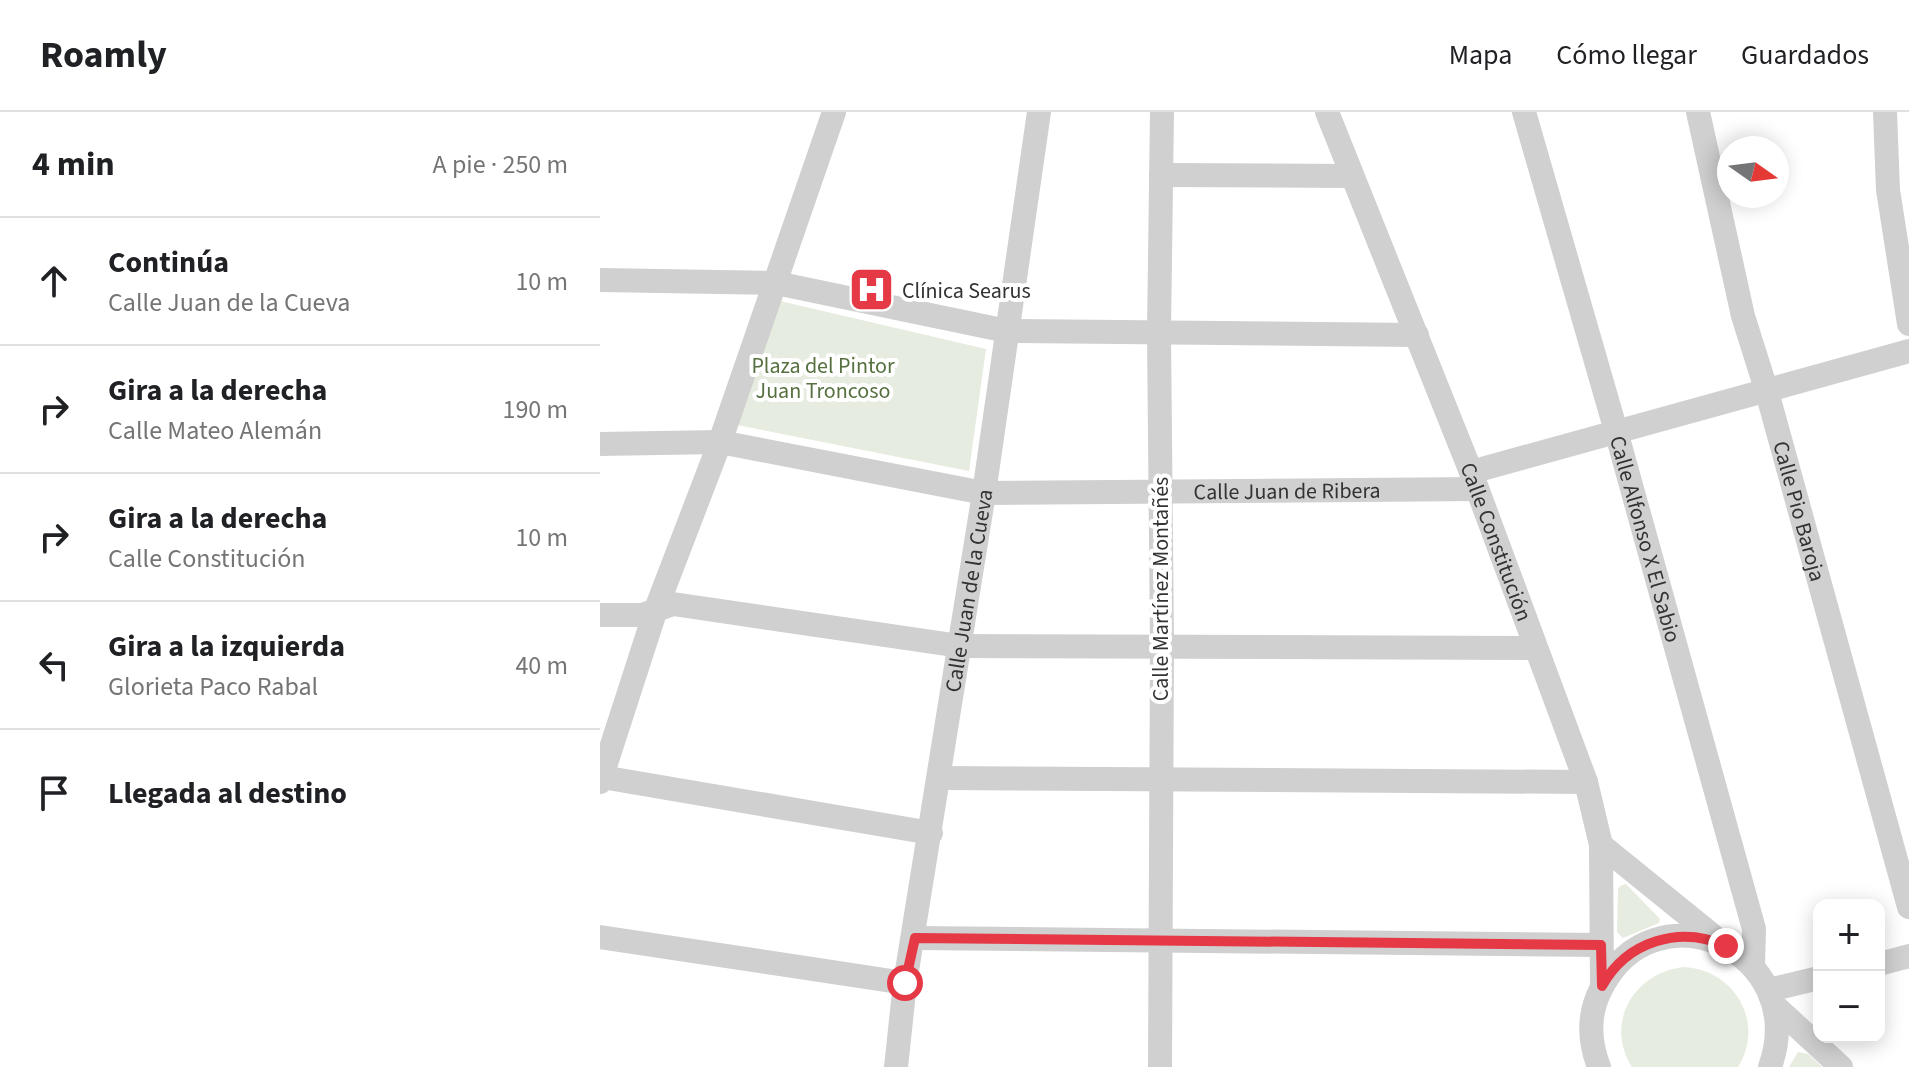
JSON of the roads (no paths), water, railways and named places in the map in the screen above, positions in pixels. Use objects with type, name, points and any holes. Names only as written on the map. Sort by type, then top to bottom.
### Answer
[{"type":"street","points":[[834,112],[720,442],[656,609],[601,780],[931,833]]},
{"type":"street","name":"Calle Juan de la Cueva","points":[[896,1067],[905,983],[915,938],[984,493],[1039,112]]},
{"type":"street","name":"Calle Martínez Montañés","points":[[1160,1067],[1162,646],[1159,332],[1162,112]]},
{"type":"street","name":"Calle Constitución","points":[[1327,112],[1474,481],[1586,782],[1601,845],[1602,986]]},
{"type":"street","name":"Calle Alfonso X El Sabio","points":[[1524,112],[1754,929],[1753,966]]},
{"type":"street","name":"Calle Pio Baroja","points":[[1698,112],[1743,316],[1767,392],[1909,907]]},
{"type":"street","points":[[1885,112],[1889,201],[1909,324]]},
{"type":"street","points":[[1161,175],[1352,176]]},
{"type":"street","points":[[600,280],[776,283],[1007,331],[1417,335]]},
{"type":"street","name":"Calle Juan de Ribera","points":[[600,444],[720,442],[984,493],[1474,481],[1616,431],[1909,351]]},
{"type":"street","points":[[600,615],[642,615],[673,604],[960,646],[1535,648]]},
{"type":"street","points":[[940,778],[1586,782]]},
{"type":"street","points":[[1601,845],[1753,966],[1772,998],[1841,1067]]},
{"type":"street","points":[[1599,1067],[1592,1042],[1591,1023],[1595,1004],[1602,986],[1625,958],[1656,941],[1685,936],[1706,938],[1726,946]]},
{"type":"street","points":[[600,937],[905,983]]},
{"type":"street","points":[[915,938],[1601,945]]},
{"type":"street","points":[[1885,962],[1909,956]]},
{"type":"street","points":[[1772,998],[1813,981]]},
{"type":"street","points":[[1770,1067],[1777,1038],[1772,998]]},
{"type":"place","name":"Clínica Searus","points":[[871,290]]},
{"type":"park label","name":"Plaza del Pintor Juan Troncoso","points":[[823,378]]}]
